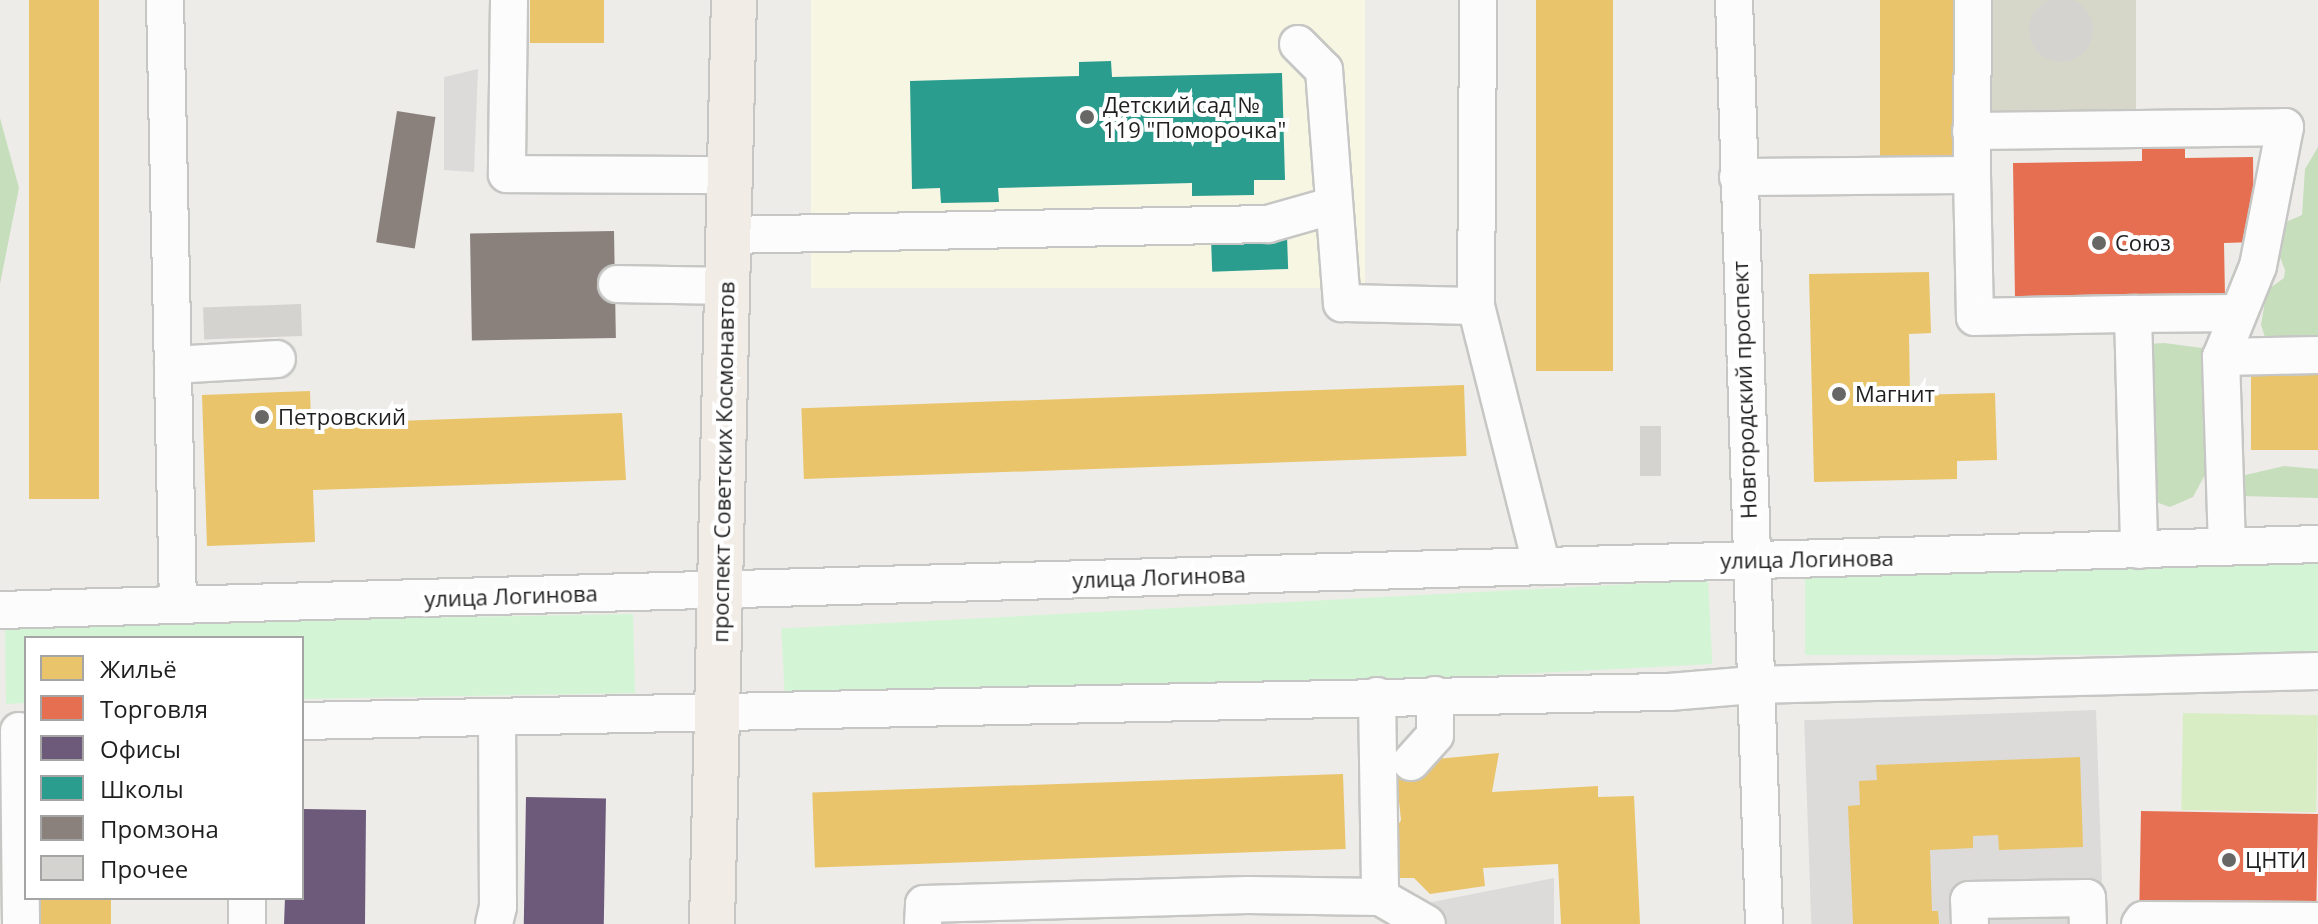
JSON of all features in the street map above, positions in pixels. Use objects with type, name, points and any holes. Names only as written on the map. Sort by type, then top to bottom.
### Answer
[{"type":"main road","name":"проспект Советских Космонавтов","points":[[712,924],[734,0]]},
{"type":"street","points":[[165,0],[178,605]]},
{"type":"street","points":[[509,0],[507,174],[730,175]]},
{"type":"street","points":[[1478,0],[1476,306],[1542,566]]},
{"type":"street","name":"Новгородский проспект","points":[[1734,0],[1753,685],[1764,924]]},
{"type":"street","points":[[1973,0],[1971,131],[1975,317],[2238,313]]},
{"type":"street","points":[[1298,44],[1324,70],[1331,206],[1342,303],[1476,306]]},
{"type":"street","points":[[1971,131],[2285,127],[2258,266],[2221,357],[2227,547]]},
{"type":"street","points":[[1738,177],[1972,175]]},
{"type":"street","points":[[728,235],[1268,224],[1331,206]]},
{"type":"street","points":[[617,284],[727,286]]},
{"type":"street","points":[[2133,314],[2139,550]]},
{"type":"street","points":[[2221,357],[2318,355]]},
{"type":"street","points":[[173,365],[277,359]]},
{"type":"street","name":"улица Логинова","points":[[0,610],[2318,544]]},
{"type":"street","points":[[304,721],[1669,692],[1753,685],[2318,671]]},
{"type":"street","points":[[1411,762],[1435,735],[1435,695]]},
{"type":"street","points":[[1377,696],[1380,897]]},
{"type":"street","points":[[494,924],[498,907],[497,717]]},
{"type":"street","points":[[15,731],[21,924]]},
{"type":"street","points":[[923,924],[924,904],[1248,910],[1380,897],[1427,924]]},
{"type":"street","points":[[1970,924],[1969,900],[2087,898],[2088,924]]},
{"type":"street","points":[[247,900],[247,924]]},
{"type":"street","points":[[2140,924],[2143,920],[2318,921]]},
{"type":"shaded area","name":"Детский сад № 119 \"Поморочка\"","points":[[811,0],[1365,0],[1365,288],[811,288]]},
{"type":"shaded area","points":[[1965,0],[2136,0],[2136,145],[1965,145]]},
{"type":"shaded area","points":[[478,69],[474,172],[444,170],[444,77]]},
{"type":"shaded area","points":[[2096,710],[2103,924],[1811,924],[1804,720]]},
{"type":"shaded area","points":[[1554,878],[1554,924],[1415,924],[1417,905]]},
{"type":"green space","points":[[0,118],[19,188],[0,284]]},
{"type":"green space","points":[[2318,147],[2318,341],[2266,340],[2261,325],[2267,290],[2284,278],[2285,270],[2276,247],[2284,223],[2302,215],[2305,169]]},
{"type":"green space","points":[[2148,344],[2210,349],[2207,471],[2193,497],[2170,507],[2156,502]]},
{"type":"green space","points":[[2284,466],[2318,469],[2318,498],[2240,496],[2237,477]]},
{"type":"green space","points":[[1805,560],[2318,560],[2318,655],[1805,655]]},
{"type":"green space","points":[[1708,580],[1712,664],[786,712],[781,629]]},
{"type":"green space","points":[[633,614],[635,693],[304,699],[304,636],[24,636],[24,703],[6,704],[5,625]]},
{"type":"green space","points":[[2183,713],[2318,715],[2316,812],[2181,810]]},
{"type":"building: Жильё","points":[[29,0],[99,0],[99,499],[29,499]]},
{"type":"building: Жильё","points":[[530,0],[604,0],[604,43],[530,43]]},
{"type":"building: Жильё","points":[[1536,0],[1613,0],[1613,371],[1536,371]]},
{"type":"building: Жильё","points":[[1880,0],[1955,0],[1955,160],[1880,160]]},
{"type":"building: Жильё","points":[[1929,272],[1931,333],[1909,334],[1910,395],[1995,393],[1997,460],[1957,461],[1957,479],[1814,482],[1809,274]]},
{"type":"building: Жильё","points":[[2251,375],[2318,375],[2318,450],[2251,450]]},
{"type":"building: Жильё","points":[[1464,385],[1466,456],[804,479],[801,408]]},
{"type":"building: Жильё","points":[[310,391],[311,424],[622,413],[626,480],[313,490],[315,542],[207,546],[202,395]]},
{"type":"building: Жильё","points":[[1499,753],[1492,792],[1598,786],[1598,797],[1634,796],[1640,924],[1561,924],[1558,864],[1483,868],[1485,886],[1430,894],[1414,878],[1397,878],[1392,836],[1401,820],[1395,763]]},
{"type":"building: Жильё","points":[[2080,757],[2083,847],[1999,850],[1998,835],[1973,836],[1973,848],[1930,850],[1932,911],[1938,911],[1939,924],[1853,924],[1848,806],[1860,805],[1859,781],[1877,780],[1876,765]]},
{"type":"building: Жильё","points":[[1343,774],[1346,849],[815,867],[812,793]]},
{"type":"building: Жильё","points":[[36,900],[111,900],[111,924],[36,924]]},
{"type":"building: Торговля","points":[[2185,137],[2185,158],[2253,157],[2254,242],[2224,243],[2225,296],[2015,299],[2013,163],[2142,161],[2142,138]]},
{"type":"building: Торговля","name":"ЦНТИ","points":[[2141,811],[2318,814],[2316,910],[2139,907]]},
{"type":"building: Офисы","points":[[526,797],[606,798],[604,924],[524,924]]},
{"type":"building: Офисы","points":[[304,809],[366,810],[365,924],[284,924],[285,900],[304,900]]},
{"type":"building: Школы","points":[[1111,61],[1112,77],[1282,73],[1285,180],[1254,180],[1254,195],[1192,196],[1192,183],[998,188],[999,202],[941,203],[940,188],[912,189],[910,81],[1079,76],[1079,62]]},
{"type":"building: Школы","points":[[1287,236],[1288,269],[1212,272],[1211,239]]},
{"type":"building: Промзона","points":[[397,111],[436,117],[415,248],[376,242]]},
{"type":"building: Промзона","points":[[614,231],[616,338],[472,340],[470,234]]},
{"type":"building: Прочее","points":[[2052,-1],[2070,-1],[2079,3],[2088,12],[2093,24],[2093,36],[2088,48],[2079,57],[2067,62],[2055,62],[2043,57],[2034,48],[2029,36],[2029,24],[2034,12]]},
{"type":"building: Прочее","points":[[301,304],[302,336],[204,339],[203,307]]},
{"type":"building: Прочее","points":[[1640,426],[1661,426],[1661,476],[1640,476]]},
{"type":"place","name":"Детский сад № 119 \"Поморочка\"","points":[[1087,117]]},
{"type":"place","name":"Союз","points":[[2099,243]]},
{"type":"place","name":"Магнит","points":[[1839,394]]},
{"type":"place","name":"Петровский","points":[[262,417]]},
{"type":"place","name":"ЦНТИ","points":[[2229,860]]}]
